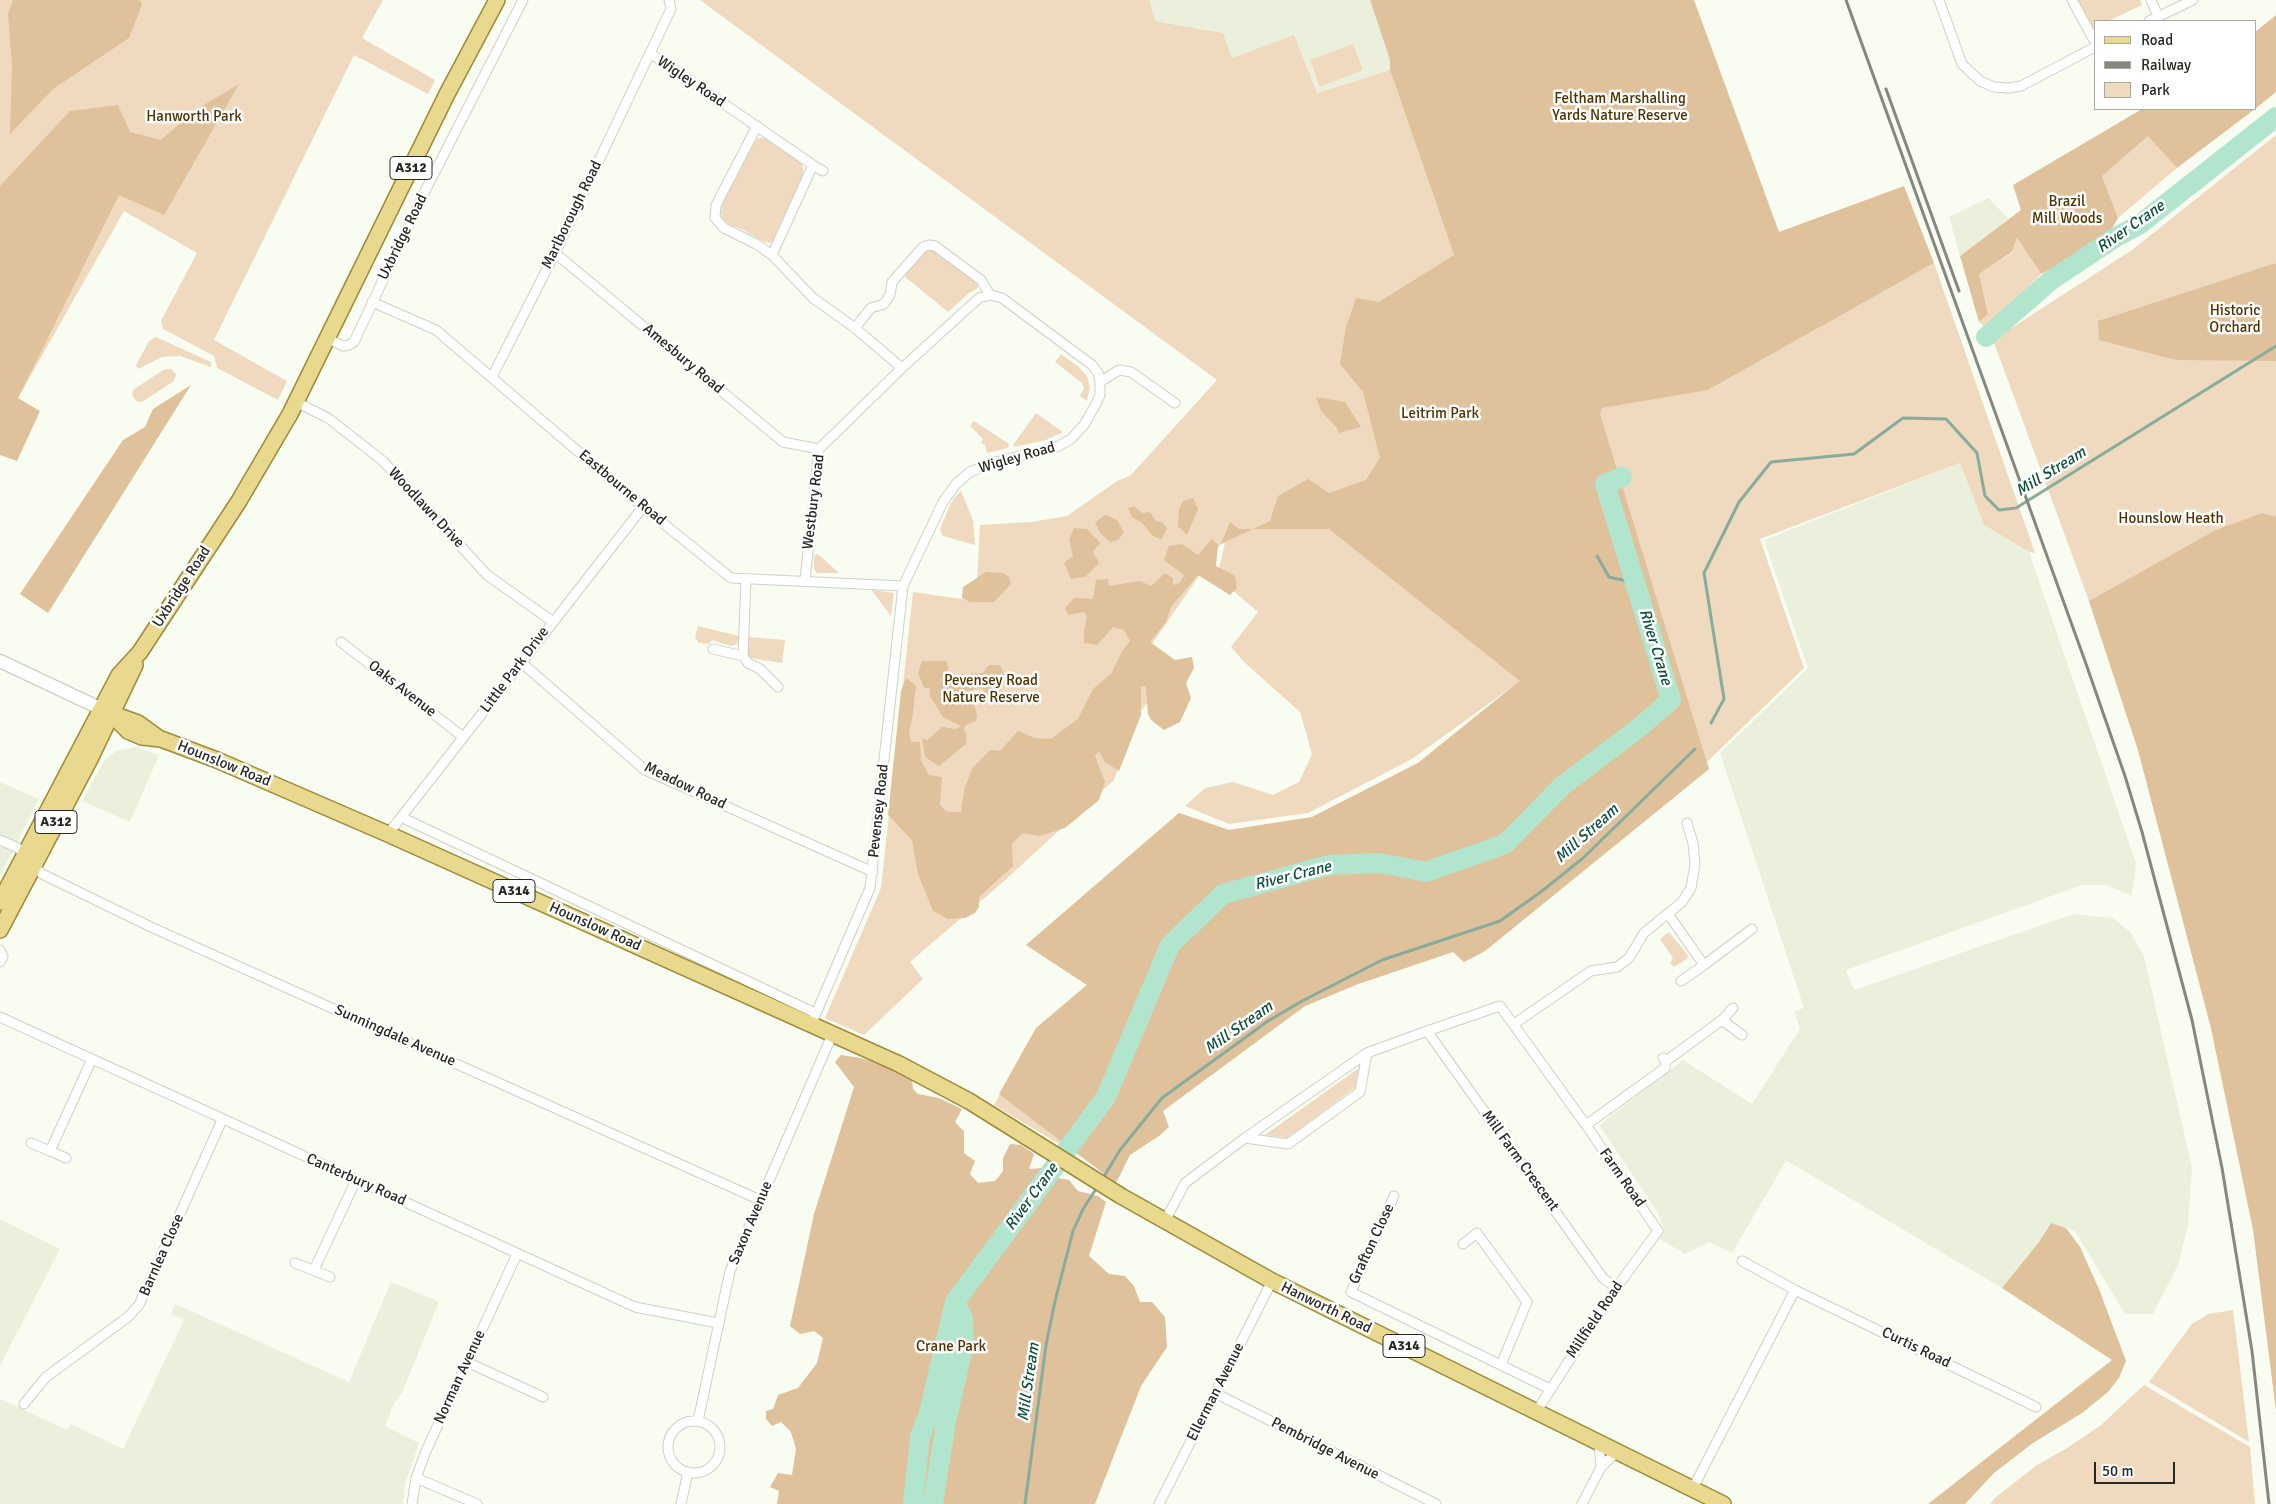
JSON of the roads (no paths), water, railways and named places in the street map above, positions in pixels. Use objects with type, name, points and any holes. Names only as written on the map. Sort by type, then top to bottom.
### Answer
[{"type":"main road","name":"Uxbridge Road","points":[[106,711],[140,652],[244,493],[296,402],[447,94],[497,0]]},
{"type":"main road","name":"Hounslow Road","points":[[0,661],[106,711],[128,730],[142,737],[160,739],[218,760],[813,1019],[832,1035],[899,1064],[969,1101]]},
{"type":"main road","name":"A312","points":[[0,902],[29,860],[90,759],[106,711]]},
{"type":"main road","name":"A312","points":[[0,930],[29,860]]},
{"type":"main road","name":"Hanworth Road","points":[[969,1101],[1107,1187],[1272,1281],[1723,1504]]},
{"type":"street","name":"Uxbridge Road","points":[[327,338],[343,346],[354,342],[476,88],[523,0]]},
{"type":"street","name":"Wigley Road","points":[[669,0],[671,9],[650,53],[823,171]]},
{"type":"street","points":[[1939,0],[1962,64],[1980,81],[1994,87],[2009,88],[2022,86],[2094,48]]},
{"type":"street","points":[[2072,0],[2094,40]]},
{"type":"street","points":[[2151,0],[2158,16]]},
{"type":"street","points":[[2151,20],[2192,0]]},
{"type":"street","name":"Marlborough Road","points":[[492,377],[650,53]]},
{"type":"street","points":[[756,126],[716,205],[715,218],[724,228],[756,244],[772,255],[813,298],[855,328],[902,368],[979,298],[990,295],[1002,298],[1092,365],[1098,373],[1100,382],[1119,370],[1131,372],[1175,403]]},
{"type":"street","points":[[772,255],[813,165]]},
{"type":"street","points":[[855,328],[871,308],[884,304],[890,295],[892,282],[923,247],[928,244],[935,246],[981,280],[990,295]]},
{"type":"street","name":"Amesbury Road","points":[[554,253],[783,442],[820,449]]},
{"type":"street","name":"Eastbourne Road","points":[[372,302],[436,330],[643,507],[731,578],[903,586]]},
{"type":"street","name":"Westbury Road","points":[[805,580],[820,449],[902,368]]},
{"type":"street","name":"Wigley Road","points":[[903,586],[943,502],[956,484],[970,472],[991,462],[1057,447],[1071,439],[1084,425],[1096,404],[1100,394],[1100,382]]},
{"type":"street","name":"Woodlawn Drive","points":[[296,402],[328,418],[383,461],[487,575],[552,621]]},
{"type":"street","name":"Little Park Drive","points":[[388,834],[552,621],[643,507]]},
{"type":"street","points":[[746,579],[743,656],[748,663],[760,669],[778,687]]},
{"type":"street","name":"Pevensey Road","points":[[813,1019],[870,888],[903,586]]},
{"type":"street","name":"Oaks Avenue","points":[[340,642],[462,737]]},
{"type":"street","points":[[713,649],[743,656]]},
{"type":"street","name":"Meadow Road","points":[[522,662],[645,770],[873,872]]},
{"type":"street","points":[[401,817],[813,1019]]},
{"type":"street","points":[[1514,1024],[1591,971],[1617,967],[1629,958],[1644,933],[1682,902],[1691,888],[1694,864],[1693,843],[1687,823]]},
{"type":"street","name":"Sunningdale Avenue","points":[[0,840],[18,848],[42,874],[151,927],[760,1200]]},
{"type":"street","points":[[1668,914],[1704,965]]},
{"type":"street","points":[[1681,981],[1752,929]]},
{"type":"street","points":[[0,950],[3,957],[0,962]]},
{"type":"street","name":"Farm Road","points":[[1427,1031],[1500,1006],[1586,1125],[1658,1231]]},
{"type":"street","points":[[1586,1125],[1665,1068],[1665,1060],[1722,1020],[1733,1008]]},
{"type":"street","name":"Canterbury Road","points":[[0,1017],[635,1307],[718,1323]]},
{"type":"street","points":[[1722,1020],[1742,1035]]},
{"type":"street","points":[[1165,1221],[1185,1183],[1246,1138],[1367,1053],[1427,1031]]},
{"type":"street","name":"Mill Farm Crescent","points":[[1427,1031],[1604,1278],[1616,1288]]},
{"type":"street","name":"Saxon Avenue","points":[[698,1421],[730,1271],[832,1035]]},
{"type":"street","points":[[1246,1138],[1288,1144],[1360,1092],[1367,1053]]},
{"type":"street","points":[[50,1150],[92,1059]]},
{"type":"street","name":"Barnlea Close","points":[[24,1404],[46,1377],[128,1317],[139,1305],[222,1120]]},
{"type":"street","points":[[32,1143],[66,1158]]},
{"type":"street","points":[[314,1270],[356,1180]]},
{"type":"street","name":"Grafton Close","points":[[1351,1292],[1394,1196]]},
{"type":"street","name":"Millfield Road","points":[[1536,1412],[1616,1288],[1658,1231]]},
{"type":"street","points":[[1463,1244],[1477,1233],[1527,1302],[1501,1365]]},
{"type":"street","name":"Norman Avenue","points":[[412,1504],[416,1478],[517,1254]]},
{"type":"street","name":"Curtis Road","points":[[1742,1261],[1795,1290],[2036,1407]]},
{"type":"street","points":[[295,1263],[330,1277]]},
{"type":"street","name":"Ellerman Avenue","points":[[1160,1502],[1272,1281]]},
{"type":"street","points":[[1692,1488],[1795,1290]]},
{"type":"street","name":"Hanworth Road","points":[[1351,1292],[1550,1389]]},
{"type":"street","points":[[467,1362],[543,1397]]},
{"type":"street","name":"Pembridge Avenue","points":[[1215,1394],[1436,1504]]},
{"type":"street","points":[[698,1421],[713,1429],[717,1435],[719,1452],[711,1466],[704,1470],[688,1472],[674,1463],[669,1455],[670,1437],[681,1424],[698,1421]]},
{"type":"street","points":[[1600,1443],[1601,1467]]},
{"type":"street","points":[[1582,1504],[1601,1467],[1617,1452]]},
{"type":"street","points":[[681,1504],[688,1472]]},
{"type":"street","points":[[416,1478],[478,1504]]},
{"type":"street","points":[[1160,1502],[1170,1504]]},
{"type":"waterway","name":"River Crane","points":[[1986,337],[2050,281],[2116,237],[2139,225],[2276,117]]},
{"type":"waterway","name":"Mill Stream","points":[[1711,723],[1724,699],[1704,573],[1739,502],[1771,462],[1854,454],[1903,418],[1946,419],[1977,453],[1985,496],[1999,510],[2016,508],[2276,346]]},
{"type":"waterway","name":"River Crane","points":[[913,1504],[920,1437],[929,1412],[955,1302],[1106,1097],[1170,945],[1223,894],[1329,865],[1380,863],[1426,872],[1505,844],[1562,786],[1636,730],[1671,700],[1605,484],[1622,477]]},
{"type":"waterway","points":[[1597,556],[1609,577],[1635,583]]},
{"type":"waterway","name":"Mill Stream","points":[[1103,1178],[1120,1150],[1162,1098],[1268,1021],[1302,1001],[1382,960],[1500,921],[1582,859],[1695,749]]},
{"type":"waterway","name":"Mill Stream","points":[[1025,1504],[1046,1345],[1055,1301],[1073,1231],[1083,1209],[1098,1186]]},
{"type":"waterway","name":"River Crane","points":[[933,1504],[946,1422],[964,1344],[963,1318],[955,1302]]},
{"type":"railway","points":[[1846,0],[2085,661],[2125,776],[2142,832],[2192,1020],[2222,1168],[2252,1351],[2269,1504]]},
{"type":"railway","points":[[1886,89],[1959,291]]},
{"type":"park label","name":"Feltham Marshalling Yards Nature Reserve","points":[[1620,108]]},
{"type":"park label","name":"Hanworth Park","points":[[194,117]]},
{"type":"park label","name":"Brazil Mill Woods","points":[[2067,210]]},
{"type":"park label","name":"Historic Orchard","points":[[2235,320]]},
{"type":"park label","name":"Leitrim Park","points":[[1440,414]]},
{"type":"park label","name":"Hounslow Heath","points":[[2171,519]]},
{"type":"park label","name":"Pevensey Road Nature Reserve","points":[[991,690]]},
{"type":"park label","name":"Crane Park","points":[[951,1347]]}]
